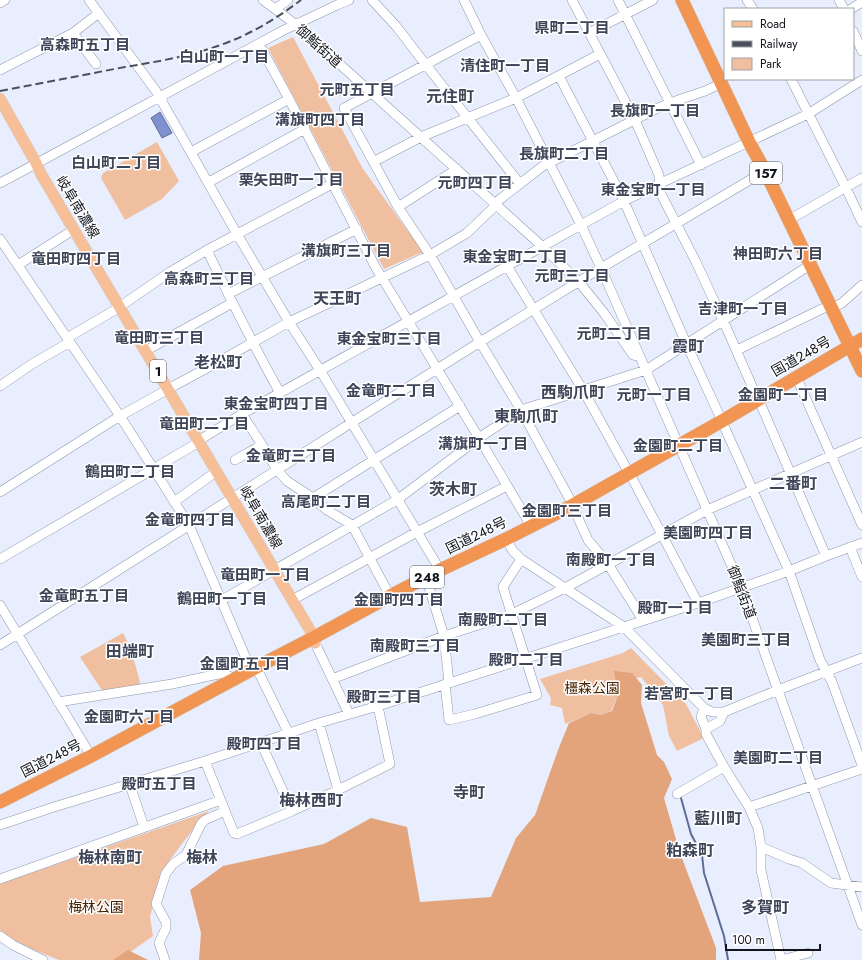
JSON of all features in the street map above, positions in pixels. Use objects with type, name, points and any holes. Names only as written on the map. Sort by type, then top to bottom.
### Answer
[{"type":"highway","name":"157","points":[[682,0],[724,76]]},
{"type":"highway","name":"157","points":[[688,0],[724,76]]},
{"type":"highway","name":"157","points":[[726,80],[764,171],[810,265],[858,348]]},
{"type":"highway","name":"157","points":[[752,140],[794,217],[833,306]]},
{"type":"highway","points":[[858,348],[862,371]]},
{"type":"highway","name":"国道248号","points":[[759,403],[799,383],[858,348]]},
{"type":"highway","name":"国道248号","points":[[313,640],[394,604],[507,541],[630,476],[858,348]]},
{"type":"highway","name":"国道248号","points":[[0,808],[184,711],[390,596],[440,570],[507,541],[531,526],[573,507]]},
{"type":"highway","name":"国道248号","points":[[0,802],[91,756],[234,679],[255,671]]},
{"type":"main road","name":"岐阜南濃線","points":[[0,99],[70,232],[117,308],[146,351],[166,391]]},
{"type":"main road","name":"岐阜南濃線","points":[[0,110],[33,164],[41,174],[117,308],[313,640]]},
{"type":"main road","name":"岐阜南濃線","points":[[272,571],[292,600],[313,640]]},
{"type":"street","points":[[0,3],[5,0]]},
{"type":"street","points":[[89,0],[156,91],[289,322],[320,370],[440,570]]},
{"type":"street","name":"御鮨街道","points":[[263,0],[295,24],[543,247],[579,282],[604,313],[632,355],[640,357],[741,587],[862,925]]},
{"type":"street","points":[[275,9],[288,0]]},
{"type":"street","points":[[0,183],[336,2],[349,0]]},
{"type":"street","points":[[372,0],[396,26],[520,184]]},
{"type":"street","points":[[464,0],[581,225],[640,357]]},
{"type":"street","points":[[572,0],[635,120],[659,175],[660,192],[724,320],[826,556]]},
{"type":"street","points":[[618,0],[701,165]]},
{"type":"street","points":[[589,33],[653,0]]},
{"type":"street","points":[[853,8],[862,2]]},
{"type":"street","points":[[0,70],[73,33],[99,13]]},
{"type":"street","points":[[73,33],[96,64]]},
{"type":"street","points":[[854,33],[862,51]]},
{"type":"street","points":[[481,35],[344,108],[398,207],[430,255],[521,410],[573,507],[588,540],[608,564],[643,620]]},
{"type":"street","points":[[259,44],[376,268],[531,526]]},
{"type":"street","points":[[373,162],[421,137],[516,98],[600,54]]},
{"type":"street","points":[[559,76],[624,201],[686,343],[789,571],[820,660],[832,682],[862,765]]},
{"type":"street","points":[[0,492],[120,416],[252,342],[289,322],[430,255],[467,233],[493,208],[499,200],[543,166],[670,103],[705,91],[724,76]]},
{"type":"street","points":[[791,80],[862,222]]},
{"type":"street","points":[[0,559],[154,469],[242,414],[453,296],[624,201],[808,114],[862,80]]},
{"type":"street","points":[[191,152],[289,99]]},
{"type":"street","points":[[209,182],[305,130]]},
{"type":"street","points":[[398,207],[457,169]]},
{"type":"street","points":[[0,645],[480,342],[764,171]]},
{"type":"street","points":[[794,217],[862,178]]},
{"type":"street","points":[[0,386],[170,272],[207,250],[332,184]]},
{"type":"street","points":[[146,351],[263,277],[356,229]]},
{"type":"street","points":[[18,265],[70,232]]},
{"type":"street","points":[[0,239],[120,416],[189,525],[220,601],[289,734]]},
{"type":"street","points":[[207,250],[252,342],[280,393]]},
{"type":"street","points":[[220,601],[397,500],[479,438],[521,410],[646,370],[810,265]]},
{"type":"street","points":[[507,266],[583,390],[698,603]]},
{"type":"street","points":[[737,350],[842,303],[862,285]]},
{"type":"street","points":[[799,383],[862,525]]},
{"type":"street","points":[[313,498],[460,406]]},
{"type":"street","points":[[242,414],[277,470],[287,481],[313,498],[327,510],[352,525],[390,596]]},
{"type":"street","points":[[332,679],[444,636],[512,614],[565,588],[707,510],[862,442]]},
{"type":"street","points":[[235,460],[262,445]]},
{"type":"street","points":[[174,502],[215,473]]},
{"type":"street","points":[[292,600],[417,532],[507,486]]},
{"type":"street","points":[[507,541],[513,551],[521,559],[624,627],[704,708],[712,712],[724,712],[862,658]]},
{"type":"street","points":[[0,826],[54,807],[130,785],[319,723],[378,706],[698,603],[789,571],[862,543]]},
{"type":"street","points":[[850,547],[862,577]]},
{"type":"street","points":[[428,584],[444,636],[449,720],[475,714],[537,695],[503,587],[521,559]]},
{"type":"street","points":[[0,605],[91,756]]},
{"type":"street","points":[[313,640],[349,714]]},
{"type":"street","points":[[58,702],[172,684],[223,673],[234,679]]},
{"type":"street","points":[[205,761],[234,833],[237,834],[292,812],[390,764],[378,706]]},
{"type":"street","points":[[704,708],[701,717],[706,729],[706,734],[724,768],[749,807],[758,828],[761,847],[761,870],[780,960],[808,953]]},
{"type":"street","points":[[706,729],[720,722],[724,712]]},
{"type":"street","points":[[319,723],[338,790]]},
{"type":"street","points":[[261,743],[292,812]]},
{"type":"street","points":[[677,794],[724,768]]},
{"type":"street","points":[[749,807],[862,769]]},
{"type":"street","points":[[130,785],[144,827]]},
{"type":"street","points":[[0,879],[221,800]]},
{"type":"street","points":[[165,960],[159,943],[166,928],[166,922],[156,904],[166,873],[173,864],[186,855],[201,824],[205,820],[225,811]]},
{"type":"street","points":[[761,847],[789,860],[802,863],[831,883],[862,887]]},
{"type":"street","points":[[0,936],[13,945],[43,960]]},
{"type":"green space","points":[[293,37],[363,169],[423,252],[384,269],[268,48]]},
{"type":"green space","points":[[157,142],[179,181],[162,199],[125,220],[101,178],[103,173]]},
{"type":"green space","points":[[123,633],[131,649],[141,686],[103,692],[80,657]]},
{"type":"green space","name":"橿森公園","points":[[631,648],[686,704],[704,738],[677,751],[669,736],[663,705],[641,677],[620,681],[618,695],[611,711],[601,715],[591,713],[565,724],[562,708],[550,705],[551,698],[540,679],[623,653]]},
{"type":"green space","name":"梅林公園","points":[[209,811],[199,821],[161,872],[150,917],[153,936],[119,960],[59,960],[14,942],[0,930],[0,884]]},
{"type":"shaded area","points":[[614,671],[632,673],[642,685],[641,703],[657,755],[664,762],[672,779],[664,798],[680,853],[716,948],[716,960],[199,960],[201,933],[190,890],[223,866],[324,844],[371,818],[407,827],[420,902],[491,897],[516,838],[535,815],[569,723],[591,713],[601,715],[612,711],[618,695]]},
{"type":"shaded area","points":[[128,950],[148,960],[113,960]]},
{"type":"water","points":[[160,112],[172,133],[162,138],[151,118]]},
{"type":"waterway","points":[[681,798],[691,834],[702,855],[704,873],[724,936],[728,960]]},
{"type":"railway","points":[[0,91],[192,54],[218,46],[250,33],[301,0]]},
{"type":"district","name":"県町二丁目","points":[[572,28]]},
{"type":"district","name":"高森町五丁目","points":[[85,45]]},
{"type":"district","name":"白山町一丁目","points":[[224,57]]},
{"type":"district","name":"清住町一丁目","points":[[505,66]]},
{"type":"district","name":"元町五丁目","points":[[357,90]]},
{"type":"district","name":"元住町","points":[[450,96]]},
{"type":"district","name":"長旗町一丁目","points":[[655,111]]},
{"type":"district","name":"溝旗町四丁目","points":[[320,120]]},
{"type":"district","name":"長旗町二丁目","points":[[564,154]]},
{"type":"district","name":"白山町二丁目","points":[[116,163]]},
{"type":"district","name":"栗矢田町一丁目","points":[[291,180]]},
{"type":"district","name":"元町四丁目","points":[[475,183]]},
{"type":"district","name":"東金宝町一丁目","points":[[653,190]]},
{"type":"district","name":"溝旗町三丁目","points":[[346,251]]},
{"type":"district","name":"神田町六丁目","points":[[778,254]]},
{"type":"district","name":"東金宝町二丁目","points":[[515,257]]},
{"type":"district","name":"竜田町四丁目","points":[[76,259]]},
{"type":"district","name":"元町三丁目","points":[[572,276]]},
{"type":"district","name":"高森町三丁目","points":[[209,279]]},
{"type":"district","name":"天王町","points":[[337,298]]},
{"type":"district","name":"吉津町一丁目","points":[[743,309]]},
{"type":"district","name":"元町二丁目","points":[[614,334]]},
{"type":"district","name":"竜田町三丁目","points":[[159,338]]},
{"type":"district","name":"東金宝町三丁目","points":[[389,339]]},
{"type":"district","name":"霞町","points":[[688,346]]},
{"type":"district","name":"老松町","points":[[218,362]]},
{"type":"district","name":"金竜町二丁目","points":[[391,391]]},
{"type":"district","name":"西駒爪町","points":[[573,392]]},
{"type":"district","name":"元町一丁目","points":[[654,395]]},
{"type":"district","name":"金園町一丁目","points":[[783,395]]},
{"type":"district","name":"東金宝町四丁目","points":[[276,404]]},
{"type":"district","name":"東駒爪町","points":[[526,416]]},
{"type":"district","name":"竜田町二丁目","points":[[204,424]]},
{"type":"district","name":"溝旗町一丁目","points":[[483,444]]},
{"type":"district","name":"金園町二丁目","points":[[678,446]]},
{"type":"district","name":"金竜町三丁目","points":[[291,456]]},
{"type":"district","name":"鶴田町二丁目","points":[[130,472]]},
{"type":"district","name":"二番町","points":[[793,483]]},
{"type":"district","name":"茨木町","points":[[453,489]]},
{"type":"district","name":"高尾町二丁目","points":[[326,502]]},
{"type":"district","name":"金園町三丁目","points":[[567,511]]},
{"type":"district","name":"金竜町四丁目","points":[[190,520]]},
{"type":"district","name":"美園町四丁目","points":[[708,533]]},
{"type":"district","name":"南殿町一丁目","points":[[611,560]]},
{"type":"district","name":"竜田町一丁目","points":[[265,575]]},
{"type":"district","name":"金竜町五丁目","points":[[84,596]]},
{"type":"district","name":"鶴田町一丁目","points":[[222,599]]},
{"type":"district","name":"金園町四丁目","points":[[399,600]]},
{"type":"district","name":"殿町一丁目","points":[[675,608]]},
{"type":"district","name":"南殿町二丁目","points":[[503,620]]},
{"type":"district","name":"美園町三丁目","points":[[746,640]]},
{"type":"district","name":"南殿町三丁目","points":[[415,646]]},
{"type":"district","name":"田端町","points":[[130,651]]},
{"type":"district","name":"殿町二丁目","points":[[526,660]]},
{"type":"district","name":"金園町五丁目","points":[[245,664]]},
{"type":"district","name":"若宮町一丁目","points":[[689,694]]},
{"type":"district","name":"殿町三丁目","points":[[384,697]]},
{"type":"district","name":"金園町六丁目","points":[[129,717]]},
{"type":"district","name":"殿町四丁目","points":[[264,744]]},
{"type":"district","name":"美園町二丁目","points":[[778,758]]},
{"type":"district","name":"殿町五丁目","points":[[159,784]]},
{"type":"district","name":"寺町","points":[[469,792]]},
{"type":"district","name":"梅林西町","points":[[311,800]]},
{"type":"district","name":"藍川町","points":[[718,818]]},
{"type":"district","name":"粕森町","points":[[690,850]]},
{"type":"district","name":"梅林南町","points":[[110,857]]},
{"type":"district","name":"梅林","points":[[202,857]]},
{"type":"district","name":"多賀町","points":[[765,907]]}]
